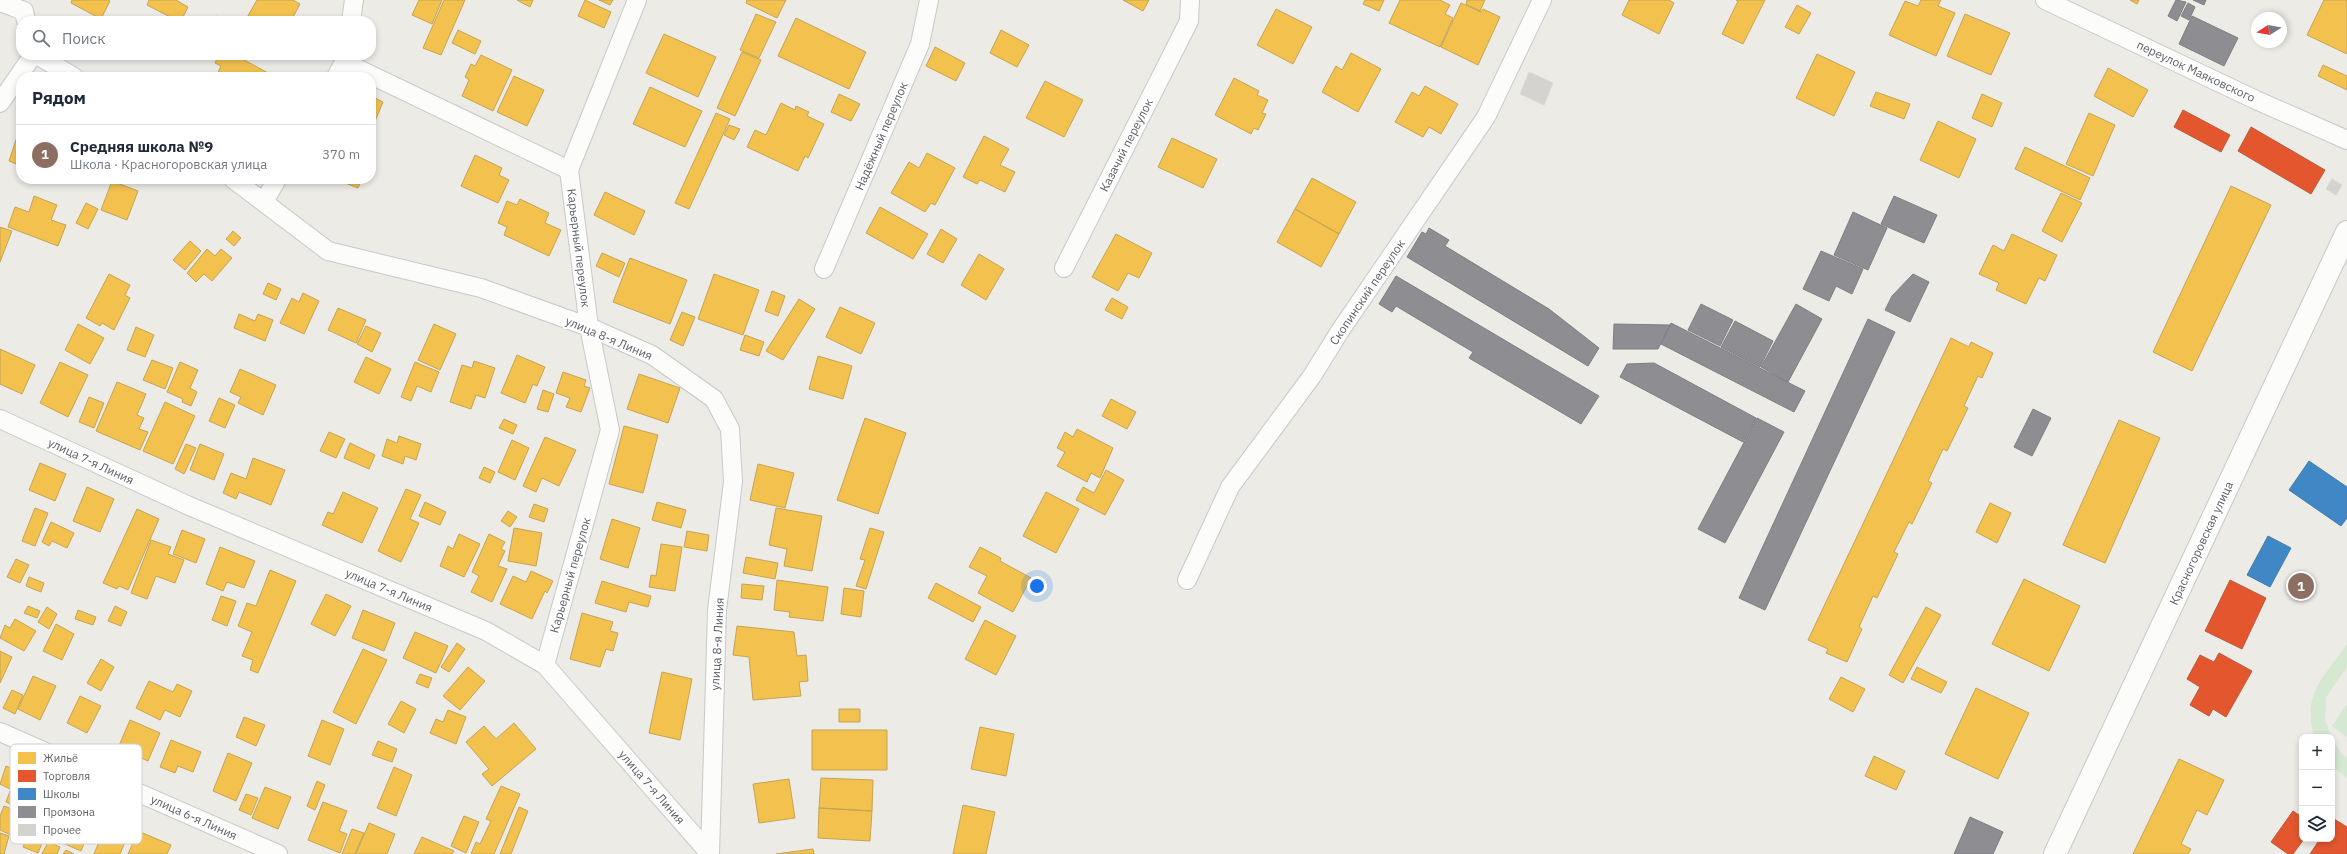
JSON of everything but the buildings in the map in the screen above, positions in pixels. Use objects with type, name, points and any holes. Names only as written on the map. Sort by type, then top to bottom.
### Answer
[{"type":"street","points":[[352,16],[354,0]]},
{"type":"street","name":"Карьерный переулок","points":[[545,665],[610,430],[589,328],[569,170],[637,0]]},
{"type":"street","name":"Надёжный переулок","points":[[824,269],[920,44],[929,0]]},
{"type":"street","name":"Казачий переулок","points":[[1064,268],[1189,21],[1190,0]]},
{"type":"street","name":"Скопинский переулок","points":[[1187,580],[1230,487],[1312,376],[1340,331],[1486,117],[1542,0]]},
{"type":"street","name":"переулок Маяковского","points":[[2045,0],[2256,100],[2347,140]]},
{"type":"street","points":[[0,2],[26,10]]},
{"type":"street","points":[[21,72],[30,60]]},
{"type":"street","points":[[45,60],[66,72]]},
{"type":"street","points":[[342,65],[357,72]]},
{"type":"street","points":[[0,103],[16,80]]},
{"type":"street","points":[[376,81],[569,170]]},
{"type":"street","name":"улица 8-я Линия","points":[[240,184],[328,251],[481,288],[589,328],[652,355],[714,400],[730,429],[733,482],[717,610],[710,854]]},
{"type":"street","points":[[264,202],[274,184]]},
{"type":"street","name":"Красногоровская улица","points":[[2055,854],[2347,232]]},
{"type":"street","name":"улица 7-я Линия","points":[[0,419],[187,505],[486,631],[545,665],[710,854]]},
{"type":"street","name":"улица 6-я Линия","points":[[0,732],[27,744]]},
{"type":"street","name":"улица 6-я Линия","points":[[142,794],[278,854]]},
{"type":"green space","points":[[2347,644],[2347,667],[2326,697],[2325,721],[2331,734],[2314,734],[2311,723],[2311,710],[2317,687]]},
{"type":"green space","points":[[2347,704],[2347,737],[2332,726]]},
{"type":"green space","points":[[2335,744],[2347,759],[2347,778],[2335,768]]},
{"type":"place","name":"Средняя школа №9","points":[[2301,586]]}]
